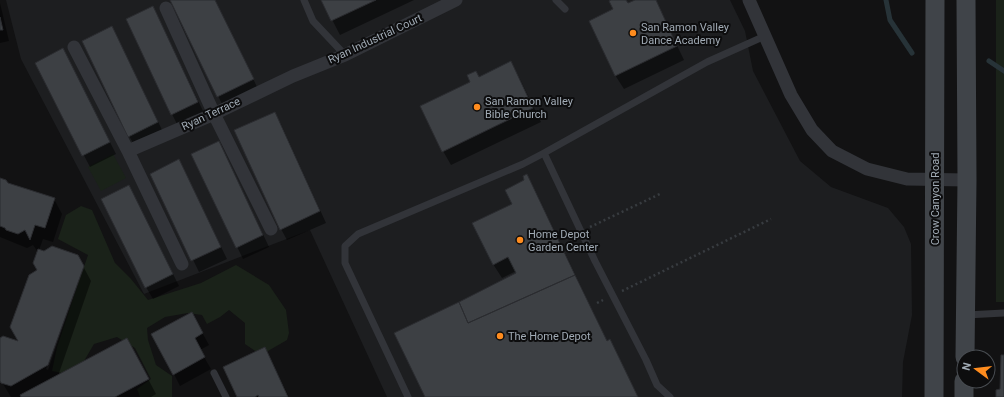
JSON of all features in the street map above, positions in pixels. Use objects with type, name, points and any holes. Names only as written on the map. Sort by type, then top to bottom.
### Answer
[{"type":"main road","name":"Crow Canyon Road","points":[[934,397],[935,0]]},
{"type":"main road","points":[[965,349],[967,180],[966,0]]},
{"type":"street","name":"Ryan Industrial Court","points":[[293,76],[345,55],[456,0]]},
{"type":"street","points":[[750,0],[795,101],[812,130],[832,151],[867,170],[907,179],[967,180]]},
{"type":"street","points":[[166,8],[214,114],[271,230]]},
{"type":"street","points":[[74,47],[128,151],[182,264]]},
{"type":"street","name":"Ryan Terrace","points":[[128,151],[214,114],[293,76]]},
{"type":"lane","points":[[304,0],[313,21],[345,55]]},
{"type":"lane","points":[[556,0],[565,9]]},
{"type":"lane","points":[[408,397],[345,263],[345,246],[358,234],[523,164],[707,62],[766,36]]},
{"type":"lane","points":[[544,153],[612,296],[646,360],[657,385],[670,397]]},
{"type":"lane","points":[[965,315],[1004,313]]},
{"type":"lane","points":[[214,373],[226,397]]},
{"type":"path","points":[[581,231],[662,193]]},
{"type":"path","points":[[597,303],[771,219]]},
{"type":"shaded area","points":[[6,0],[730,0],[745,31],[753,71],[800,161],[831,187],[888,208],[904,227],[911,244],[912,315],[903,362],[902,397],[387,397],[310,230],[144,294],[21,59]]},
{"type":"shaded area","points":[[996,0],[1004,0],[1004,302],[996,302]]},
{"type":"shaded area","points":[[113,154],[126,178],[101,191],[88,167]]},
{"type":"shaded area","points":[[81,206],[92,210],[115,263],[131,279],[148,300],[201,283],[236,265],[269,285],[286,310],[289,333],[287,340],[261,355],[245,344],[245,323],[229,310],[207,324],[202,315],[188,313],[165,317],[147,328],[148,340],[156,365],[172,376],[172,397],[140,397],[137,389],[151,379],[135,348],[117,337],[94,344],[84,361],[62,373],[52,371],[57,347],[88,255],[58,239],[66,215]]},
{"type":"building","points":[[170,0],[215,0],[254,79],[217,97]]},
{"type":"building","points":[[321,0],[376,0],[331,21]]},
{"type":"building","name":"San Ramon Valley Dance Academy","points":[[626,0],[628,3],[635,0],[656,0],[677,46],[615,76],[589,21],[613,9],[609,1]]},
{"type":"building","points":[[153,6],[198,102],[171,115],[126,19]]},
{"type":"building","points":[[0,17],[3,30],[0,30]]},
{"type":"building","points":[[112,26],[158,122],[128,137],[82,41]]},
{"type":"building","points":[[63,48],[110,142],[82,156],[35,63]]},
{"type":"building","name":"San Ramon Valley Bible Church","points":[[511,61],[533,108],[442,152],[420,106],[470,82],[467,75],[476,71],[479,77]]},
{"type":"building","points":[[275,112],[320,211],[280,230],[234,130]]},
{"type":"building","points":[[219,141],[263,235],[236,248],[191,154]]},
{"type":"building","points":[[179,159],[221,247],[191,261],[150,174]]},
{"type":"building","name":"Home Depot Garden Center","points":[[527,174],[575,275],[468,323],[459,302],[516,273],[508,257],[493,265],[472,223],[512,204],[505,190],[524,180],[523,176]]},
{"type":"building","points":[[0,178],[6,180],[8,183],[55,198],[45,228],[35,225],[30,240],[25,230],[18,234],[6,230],[0,226]]},
{"type":"building","points":[[129,185],[173,274],[145,288],[101,199]]},
{"type":"building","points":[[52,246],[78,255],[84,266],[48,365],[11,386],[1,383],[0,338],[3,336],[18,341],[10,327],[29,275],[37,270],[33,263],[38,249],[44,251]]},
{"type":"building","name":"The Home Depot","points":[[575,275],[607,341],[610,339],[638,397],[425,397],[394,333],[459,302],[468,323]]},
{"type":"building","points":[[192,312],[203,333],[195,338],[205,357],[173,375],[151,334]]},
{"type":"building","points":[[127,338],[149,379],[115,397],[21,397],[20,395]]},
{"type":"building","points":[[265,347],[288,397],[259,397],[258,395],[255,397],[237,397],[223,367]]},
{"type":"building","points":[[1001,355],[1004,355],[1004,397],[996,397],[996,390],[1000,389]]},
{"type":"waterway","points":[[886,0],[890,20],[912,53]]},
{"type":"waterway","points":[[989,61],[1004,71]]},
{"type":"place","name":"San Ramon Valley Dance Academy","points":[[633,33]]},
{"type":"place","name":"San Ramon Valley Bible Church","points":[[477,107]]},
{"type":"place","name":"Home Depot Garden Center","points":[[520,240]]},
{"type":"place","name":"The Home Depot","points":[[500,336]]}]
